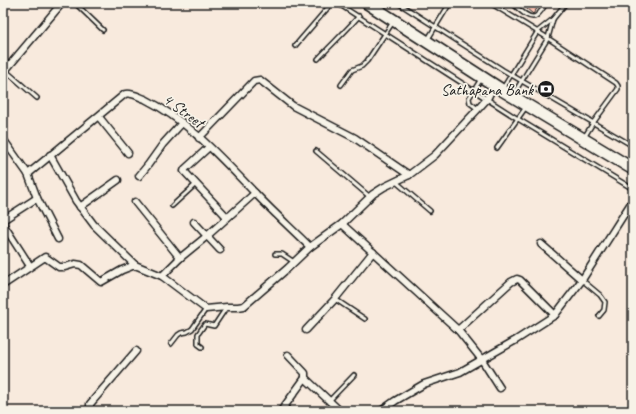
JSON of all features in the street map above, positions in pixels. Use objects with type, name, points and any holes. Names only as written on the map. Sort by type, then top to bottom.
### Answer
[{"type":"highway","points":[[373,4],[394,20],[498,88],[633,169]]},
{"type":"street","points":[[4,71],[62,3]]},
{"type":"street","points":[[199,138],[254,81],[260,80],[293,106],[355,138],[409,175]]},
{"type":"street","points":[[50,155],[80,207],[94,225],[135,266],[162,276],[206,309],[238,307],[244,306],[310,247],[342,224],[370,197],[384,187],[409,175],[435,155],[478,110],[486,99],[498,88]]},
{"type":"street","name":"4 Street","points":[[28,174],[99,117],[125,94],[130,94],[169,112],[182,123],[227,163],[310,247]]},
{"type":"street","points":[[99,117],[128,154]]},
{"type":"street","points":[[139,176],[148,166],[162,144],[182,123]]},
{"type":"street","points":[[3,139],[28,174],[37,198],[58,239]]},
{"type":"street","points":[[209,147],[185,169],[185,173],[228,217]]},
{"type":"street","points":[[80,207],[118,180]]},
{"type":"street","points":[[162,276],[180,258],[255,193]]},
{"type":"street","points":[[3,220],[37,198]]},
{"type":"street","points":[[381,411],[424,384],[460,372],[482,360],[555,315],[582,280],[633,200]]},
{"type":"street","points":[[135,202],[180,258]]},
{"type":"street","points":[[194,222],[220,250]]},
{"type":"street","points":[[3,224],[30,266]]},
{"type":"street","points":[[342,224],[458,330],[482,360],[500,388]]},
{"type":"street","points":[[541,244],[582,280]]},
{"type":"street","points":[[306,330],[335,299],[373,252]]},
{"type":"street","points":[[3,285],[44,257],[59,267],[78,264],[101,282],[122,270],[135,266]]},
{"type":"street","points":[[458,330],[511,282],[517,279],[520,280],[555,315]]},
{"type":"street","points":[[91,411],[90,404],[136,351]]},
{"type":"street","points":[[288,355],[305,373],[305,378],[340,411]]},
{"type":"street","points":[[281,411],[305,378]]},
{"type":"lane","points":[[75,3],[103,30]]},
{"type":"lane","points":[[295,46],[332,3]]},
{"type":"lane","points":[[337,3],[486,99],[633,188]]},
{"type":"lane","points":[[398,3],[522,81],[633,146]]},
{"type":"lane","points":[[426,41],[450,3]]},
{"type":"lane","points":[[490,3],[538,31],[616,83],[618,90],[593,123],[584,140]]},
{"type":"lane","points":[[512,3],[528,16],[533,17],[536,16],[546,3]]},
{"type":"lane","points":[[498,88],[511,74],[538,31],[553,19],[566,3]]},
{"type":"lane","points":[[318,59],[334,41],[340,38],[359,16]]},
{"type":"lane","points":[[512,96],[548,38],[553,19]]},
{"type":"lane","points":[[341,85],[352,70],[362,66],[367,61],[394,20]]},
{"type":"lane","points":[[4,71],[37,98]]},
{"type":"lane","points":[[478,110],[470,103],[469,98],[482,77]]},
{"type":"lane","points":[[497,148],[527,105]]},
{"type":"lane","points":[[316,151],[370,197]]},
{"type":"lane","points":[[395,181],[430,211]]},
{"type":"lane","points":[[172,206],[196,184]]},
{"type":"lane","points":[[275,254],[282,254],[294,262]]},
{"type":"lane","points":[[582,280],[600,295],[605,302],[604,310],[599,316]]},
{"type":"lane","points":[[335,299],[365,319]]},
{"type":"lane","points":[[202,347],[198,344],[198,334],[205,324],[214,326],[227,307]]},
{"type":"lane","points":[[171,344],[178,334],[192,329],[206,309]]},
{"type":"lane","points":[[329,400],[354,375]]},
{"type":"building","points":[[520,3],[541,3],[533,14]]},
{"type":"place","name":"Sathapana Bank","points":[[546,89]]}]
